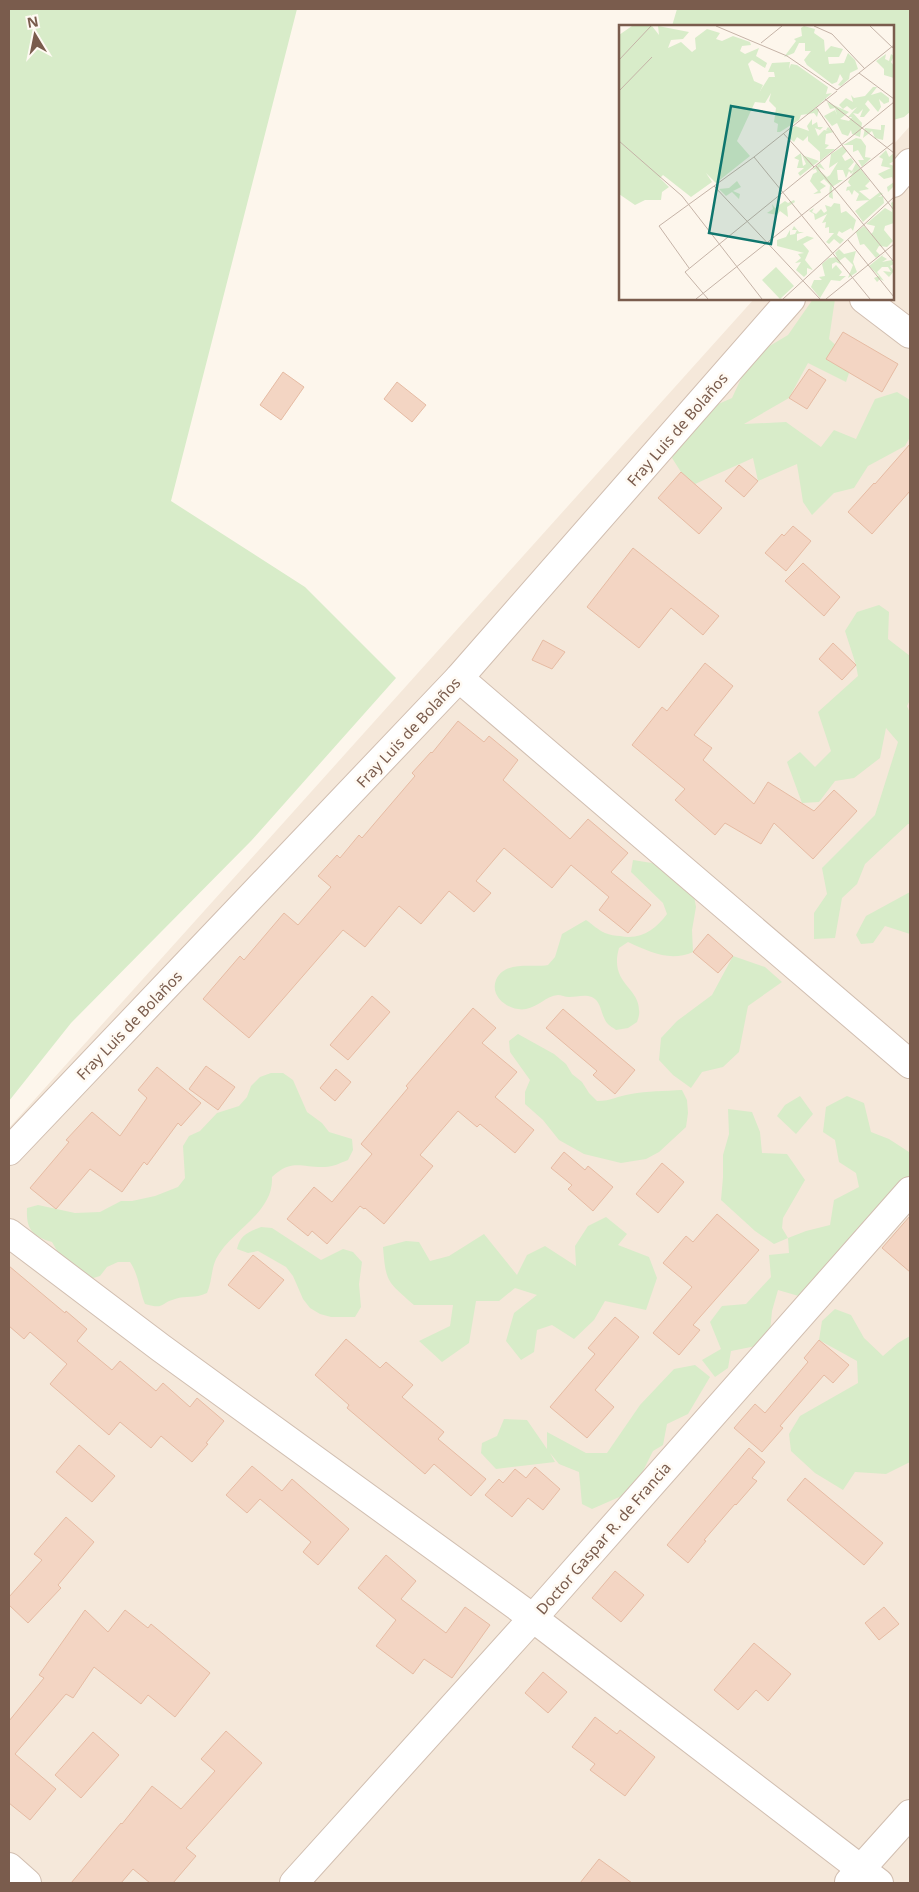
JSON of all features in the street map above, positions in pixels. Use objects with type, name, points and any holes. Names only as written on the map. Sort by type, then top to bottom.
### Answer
[{"type":"street","points":[[894,182],[910,163]]},
{"type":"street","name":"Fray Luis de Bolaños","points":[[9,1151],[459,678],[791,300]]},
{"type":"street","points":[[865,300],[910,334]]},
{"type":"street","points":[[459,678],[910,1064]]},
{"type":"street","name":"Doctor Gaspar R. de Francia","points":[[294,1883],[533,1618],[910,1191]]},
{"type":"street","points":[[9,1233],[161,1348],[533,1618],[862,1878],[910,1814]]},
{"type":"street","points":[[9,1867],[27,1883]]},
{"type":"shaded area","points":[[910,126],[910,1883],[9,1883],[9,1128],[753,300],[894,300],[894,144]]},
{"type":"green space","points":[[9,9],[297,9],[171,501],[305,587],[396,678],[251,841],[71,1023],[9,1101]]},
{"type":"green space","points":[[677,9],[910,9],[910,112],[904,117],[894,120],[894,25],[672,25]]},
{"type":"green space","points":[[812,300],[835,300],[829,339],[853,361],[846,382],[808,363],[789,398],[744,424],[786,422],[821,447],[834,430],[856,439],[875,399],[897,392],[910,400],[910,437],[905,446],[868,466],[854,488],[834,493],[812,515],[803,502],[797,464],[758,481],[753,458],[695,484],[681,472],[672,458],[691,416],[732,398],[751,357],[788,335]]},
{"type":"green space","points":[[879,605],[889,612],[888,639],[910,656],[910,700],[907,706],[910,713],[910,824],[865,864],[857,884],[842,898],[835,938],[814,939],[814,913],[827,894],[822,868],[875,815],[898,742],[886,728],[880,758],[854,778],[835,781],[819,802],[802,803],[787,762],[800,752],[815,767],[831,751],[818,712],[858,676],[845,631],[857,612]]},
{"type":"green space","points":[[633,860],[658,864],[694,896],[696,907],[692,930],[693,952],[676,956],[660,955],[628,942],[619,948],[618,969],[621,977],[638,1002],[639,1013],[637,1022],[628,1028],[616,1030],[607,1023],[596,1000],[588,996],[554,996],[526,1009],[508,1006],[498,998],[495,987],[496,980],[500,974],[512,967],[548,965],[555,957],[562,934],[586,920],[605,933],[628,937],[641,935],[658,925],[667,914],[663,903],[631,872]]},
{"type":"green space","points":[[910,892],[910,934],[885,926],[873,943],[861,944],[856,935],[866,916]]},
{"type":"green space","points":[[733,956],[765,967],[782,982],[748,1006],[739,1052],[723,1067],[702,1072],[691,1088],[673,1075],[659,1060],[661,1038],[677,1021],[712,995]]},
{"type":"green space","points":[[518,1034],[554,1054],[566,1064],[572,1074],[582,1082],[597,1101],[637,1093],[682,1090],[687,1100],[686,1127],[659,1152],[646,1159],[621,1163],[584,1154],[559,1140],[543,1120],[525,1104],[525,1092],[530,1080],[510,1052],[509,1041]]},
{"type":"green space","points":[[271,1073],[283,1073],[293,1080],[307,1112],[322,1123],[329,1132],[352,1139],[353,1150],[348,1160],[334,1166],[291,1166],[279,1171],[272,1177],[271,1190],[266,1201],[250,1221],[231,1239],[216,1259],[207,1293],[175,1299],[159,1306],[145,1304],[130,1262],[118,1262],[107,1267],[100,1276],[90,1279],[70,1273],[52,1242],[32,1231],[29,1226],[27,1208],[38,1205],[75,1213],[100,1212],[121,1201],[132,1201],[155,1196],[178,1187],[185,1178],[183,1146],[189,1136],[200,1131],[217,1113],[239,1106],[247,1097],[251,1086],[260,1077]]},
{"type":"green space","points":[[800,1096],[813,1114],[796,1134],[777,1116],[785,1105]]},
{"type":"green space","points":[[847,1096],[864,1103],[871,1132],[889,1139],[909,1152],[910,1202],[802,1297],[778,1290],[772,1311],[770,1331],[756,1346],[731,1351],[728,1368],[715,1377],[702,1360],[721,1349],[710,1322],[722,1306],[746,1304],[771,1277],[769,1255],[789,1253],[788,1238],[830,1225],[834,1200],[859,1187],[856,1173],[839,1162],[835,1140],[823,1132],[826,1107]]},
{"type":"green space","points":[[728,1109],[752,1112],[760,1132],[762,1153],[787,1154],[805,1180],[783,1218],[782,1228],[788,1238],[774,1244],[755,1231],[721,1200],[723,1155],[729,1134]]},
{"type":"green space","points":[[606,1217],[627,1234],[618,1245],[649,1257],[657,1278],[646,1310],[605,1301],[594,1320],[574,1339],[552,1325],[537,1330],[534,1352],[521,1360],[506,1341],[514,1313],[537,1295],[515,1288],[499,1301],[476,1301],[469,1343],[442,1362],[419,1341],[450,1326],[453,1305],[414,1305],[393,1286],[385,1268],[383,1247],[406,1241],[419,1242],[430,1261],[449,1256],[484,1234],[517,1275],[527,1255],[545,1246],[576,1266],[575,1246],[588,1226]]},
{"type":"green space","points":[[261,1227],[272,1228],[321,1260],[343,1249],[353,1252],[362,1262],[359,1284],[361,1307],[355,1317],[331,1317],[320,1314],[310,1308],[303,1299],[293,1276],[286,1267],[258,1251],[248,1253],[237,1249],[240,1240],[245,1235]]},
{"type":"green space","points":[[835,1309],[851,1315],[864,1338],[883,1356],[898,1343],[910,1336],[910,1462],[886,1474],[855,1472],[843,1490],[815,1473],[791,1451],[789,1434],[800,1416],[858,1383],[857,1361],[819,1340],[822,1321]]},
{"type":"green space","points":[[695,1365],[710,1377],[688,1414],[667,1424],[663,1445],[653,1451],[633,1491],[592,1509],[582,1504],[579,1472],[559,1464],[550,1453],[555,1462],[496,1469],[481,1453],[482,1443],[497,1436],[504,1419],[527,1420],[547,1449],[547,1432],[586,1453],[607,1453],[640,1405],[674,1369]]},
{"type":"building","points":[[843,332],[898,364],[882,392],[826,359]]},
{"type":"building","points":[[809,369],[826,380],[807,409],[789,398]]},
{"type":"building","points":[[283,372],[304,387],[281,420],[260,405]]},
{"type":"building","points":[[397,382],[426,405],[412,422],[384,399]]},
{"type":"building","points":[[910,444],[910,491],[872,534],[848,512]]},
{"type":"building","points":[[739,465],[758,481],[744,497],[725,481]]},
{"type":"building","points":[[681,472],[722,508],[699,534],[658,498]]},
{"type":"building","points":[[793,526],[811,541],[786,571],[765,553],[782,534],[784,536]]},
{"type":"building","points":[[633,548],[719,616],[703,635],[671,608],[639,648],[587,607]]},
{"type":"building","points":[[803,563],[840,597],[824,616],[785,581]]},
{"type":"building","points":[[543,640],[565,652],[552,669],[532,660]]},
{"type":"building","points":[[833,643],[856,665],[842,680],[819,659]]},
{"type":"building","points":[[705,663],[733,686],[694,735],[712,748],[703,760],[754,804],[768,782],[814,811],[834,790],[857,811],[813,859],[774,823],[761,844],[725,823],[715,835],[675,800],[685,789],[632,745],[662,707],[667,711]]},
{"type":"building","points":[[458,721],[484,742],[489,736],[518,760],[503,780],[570,839],[588,819],[628,853],[611,872],[651,905],[628,933],[599,910],[609,897],[571,865],[552,888],[504,848],[476,881],[491,893],[474,912],[449,891],[421,924],[399,906],[365,947],[343,930],[249,1038],[203,999],[240,956],[244,960],[284,913],[298,925],[331,887],[318,876],[337,855],[340,858],[359,835],[362,838],[415,776],[412,773],[432,753]]},
{"type":"building","points":[[708,934],[733,956],[718,973],[693,952]]},
{"type":"building","points":[[372,996],[390,1012],[348,1060],[330,1045]]},
{"type":"building","points":[[473,1008],[496,1028],[482,1043],[517,1072],[495,1097],[534,1130],[515,1153],[480,1124],[477,1127],[458,1111],[420,1155],[433,1166],[384,1224],[360,1206],[327,1244],[312,1231],[308,1236],[287,1219],[314,1187],[332,1202],[372,1154],[361,1144],[408,1088],[406,1086]]},
{"type":"building","points":[[563,1009],[635,1070],[615,1094],[593,1075],[597,1071],[546,1028]]},
{"type":"building","points":[[206,1066],[235,1087],[218,1110],[189,1089]]},
{"type":"building","points":[[157,1067],[201,1103],[181,1126],[178,1123],[147,1165],[144,1162],[122,1192],[90,1169],[56,1209],[30,1188],[69,1142],[66,1140],[92,1112],[120,1136],[147,1098],[138,1090]]},
{"type":"building","points":[[336,1069],[351,1082],[335,1101],[320,1088]]},
{"type":"building","points":[[564,1152],[585,1170],[588,1166],[613,1187],[593,1211],[568,1189],[572,1185],[551,1168]]},
{"type":"building","points":[[662,1163],[684,1182],[658,1213],[636,1194]]},
{"type":"building","points":[[717,1214],[759,1250],[693,1325],[700,1330],[679,1355],[653,1333],[692,1287],[663,1263],[686,1236],[693,1242]]},
{"type":"building","points":[[910,1216],[910,1272],[882,1248]]},
{"type":"building","points":[[253,1255],[284,1280],[259,1309],[228,1285]]},
{"type":"building","points":[[9,1266],[87,1329],[77,1341],[112,1370],[120,1361],[156,1391],[163,1383],[190,1407],[197,1398],[224,1421],[206,1443],[208,1444],[192,1462],[161,1436],[151,1448],[120,1422],[109,1435],[50,1384],[67,1364],[30,1332],[24,1339],[9,1326]]},
{"type":"building","points":[[615,1317],[639,1337],[595,1390],[614,1407],[587,1438],[550,1407],[595,1354],[588,1348]]},
{"type":"building","points":[[346,1339],[380,1368],[386,1362],[413,1385],[402,1397],[444,1432],[438,1439],[486,1479],[471,1496],[434,1464],[425,1474],[347,1408],[349,1405],[315,1375]]},
{"type":"building","points":[[819,1340],[849,1365],[833,1383],[824,1375],[780,1426],[783,1428],[762,1452],[734,1428],[755,1404],[765,1413],[808,1362],[804,1358]]},
{"type":"building","points":[[79,1445],[115,1476],[92,1502],[56,1472]]},
{"type":"building","points":[[749,1448],[765,1462],[752,1478],[757,1481],[704,1540],[706,1541],[688,1563],[667,1545]]},
{"type":"building","points":[[252,1466],[282,1491],[292,1479],[349,1529],[318,1565],[303,1552],[311,1542],[260,1499],[247,1513],[226,1495]]},
{"type":"building","points":[[535,1467],[560,1489],[543,1510],[528,1498],[512,1517],[485,1495],[499,1479],[503,1483],[515,1469],[526,1478]]},
{"type":"building","points":[[805,1478],[883,1543],[864,1565],[787,1500]]},
{"type":"building","points":[[66,1517],[94,1542],[58,1585],[61,1588],[28,1623],[9,1605],[9,1597],[42,1560],[34,1554]]},
{"type":"building","points":[[386,1555],[416,1581],[401,1599],[446,1633],[465,1607],[490,1625],[452,1678],[424,1659],[413,1674],[376,1646],[396,1620],[358,1588]]},
{"type":"building","points":[[615,1571],[644,1595],[621,1622],[592,1598]]},
{"type":"building","points":[[884,1607],[899,1624],[879,1640],[865,1623]]},
{"type":"building","points":[[85,1610],[108,1632],[125,1610],[148,1628],[151,1624],[210,1673],[175,1717],[148,1695],[141,1704],[94,1667],[73,1698],[66,1694],[15,1754],[56,1789],[30,1820],[9,1803],[9,1721],[44,1678],[39,1675]]},
{"type":"building","points":[[754,1643],[791,1674],[768,1701],[756,1690],[738,1710],[714,1690]]},
{"type":"building","points":[[543,1672],[567,1692],[548,1713],[525,1693]]},
{"type":"building","points":[[595,1717],[617,1734],[620,1730],[655,1757],[625,1796],[590,1770],[595,1764],[572,1747]]},
{"type":"building","points":[[226,1731],[262,1763],[186,1848],[196,1856],[173,1883],[150,1883],[133,1869],[121,1883],[71,1883],[152,1786],[181,1809],[215,1771],[201,1759]]},
{"type":"building","points":[[93,1732],[119,1755],[81,1798],[55,1775]]},
{"type":"building","points":[[599,1859],[632,1883],[580,1883]]}]
